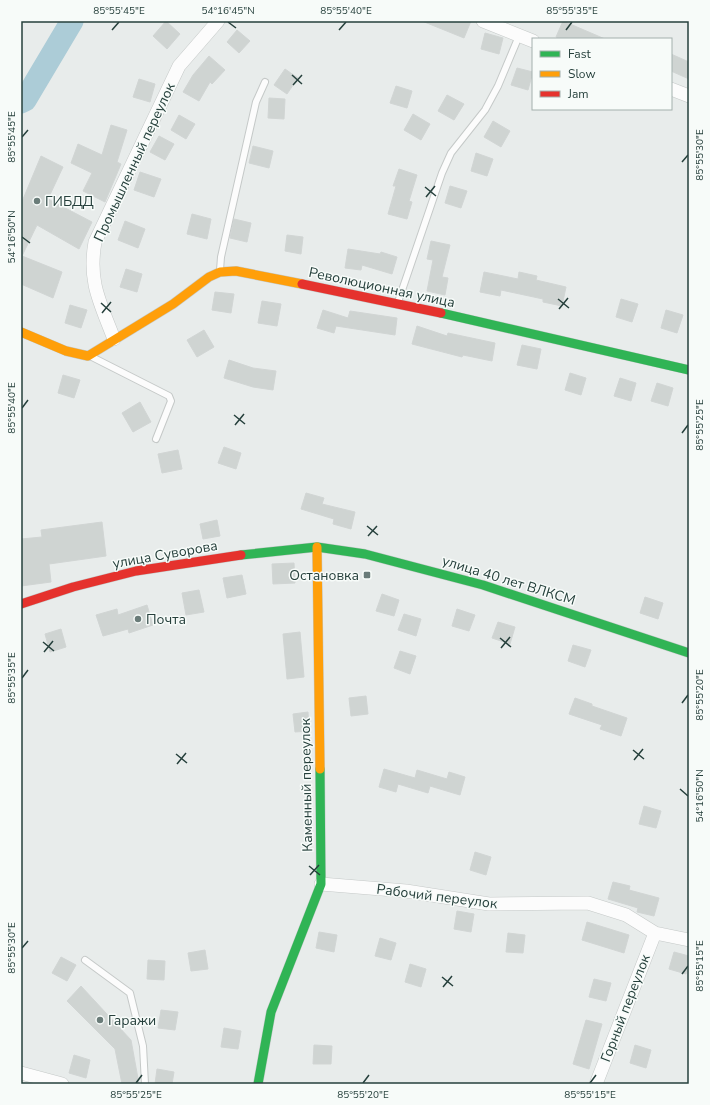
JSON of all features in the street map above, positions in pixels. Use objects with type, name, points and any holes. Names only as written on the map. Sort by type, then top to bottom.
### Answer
[{"type":"street","name":"Промышленный переулок","points":[[114,339],[94,287],[92,262],[95,242],[179,66],[218,21]]},
{"type":"street","points":[[483,21],[532,41]]},
{"type":"street","points":[[672,89],[689,96]]},
{"type":"street","name":"Революционная улица","points":[[88,356],[173,304],[209,277],[220,272],[236,271],[398,303],[689,370]]},
{"type":"street","points":[[21,332],[66,351],[88,356]]},
{"type":"street","name":"улица Суворова","points":[[21,604],[73,587],[136,571],[277,550],[317,547]]},
{"type":"street","name":"улица 40 лет ВЛКСМ","points":[[317,547],[365,554],[483,585],[689,653]]},
{"type":"street","name":"Каменный переулок","points":[[258,1084],[271,1012],[321,884],[317,547]]},
{"type":"street","name":"Рабочий переулок","points":[[321,884],[406,891],[489,904],[588,903],[626,915],[655,932],[689,940]]},
{"type":"street","name":"Горный переулок","points":[[596,1084],[655,932]]},
{"type":"street","points":[[21,1073],[62,1084]]},
{"type":"lane","points":[[398,303],[442,173],[451,153],[485,110],[498,86],[519,36]]},
{"type":"lane","points":[[220,272],[221,257],[256,102],[265,82]]},
{"type":"lane","points":[[88,356],[169,396],[170,401],[156,439]]},
{"type":"lane","points":[[85,960],[130,993],[142,1046],[145,1084]]},
{"type":"building","points":[[166,21],[180,34],[167,49],[153,36]]},
{"type":"building","points":[[422,21],[471,21],[464,38]]},
{"type":"building","points":[[563,21],[603,38],[559,38],[556,37]]},
{"type":"building","points":[[237,30],[250,41],[239,53],[227,42]]},
{"type":"building","points":[[485,33],[503,38],[499,54],[481,49]]},
{"type":"building","points":[[672,54],[689,62],[689,79],[672,71]]},
{"type":"building","points":[[209,56],[225,70],[212,84],[210,82],[199,101],[183,92],[193,75]]},
{"type":"building","points":[[517,68],[532,72],[528,90],[511,85]]},
{"type":"building","points":[[285,69],[298,78],[287,94],[274,85]]},
{"type":"building","points":[[139,79],[155,84],[150,102],[133,97]]},
{"type":"building","points":[[396,86],[412,91],[407,108],[390,103]]},
{"type":"building","points":[[447,95],[464,104],[454,120],[438,111]]},
{"type":"building","points":[[269,98],[285,99],[284,119],[268,118]]},
{"type":"building","points":[[413,114],[430,124],[421,140],[404,130]]},
{"type":"building","points":[[179,115],[195,124],[186,139],[171,130]]},
{"type":"building","points":[[493,121],[510,131],[501,147],[484,137]]},
{"type":"building","points":[[111,125],[127,130],[117,162],[121,164],[105,202],[83,191],[92,173],[71,163],[78,144],[102,155]]},
{"type":"building","points":[[159,136],[174,144],[165,160],[150,152]]},
{"type":"building","points":[[253,146],[273,151],[269,168],[249,163]]},
{"type":"building","points":[[476,153],[493,159],[487,176],[471,171]]},
{"type":"building","name":"ГИБДД","points":[[41,156],[63,167],[48,199],[92,222],[79,249],[37,225],[22,256],[62,272],[53,298],[21,284],[21,204]]},
{"type":"building","points":[[399,169],[417,175],[409,201],[412,202],[407,219],[388,214],[396,186],[393,186]]},
{"type":"building","points":[[140,172],[161,179],[154,197],[134,190]]},
{"type":"building","points":[[450,186],[467,191],[461,208],[445,203]]},
{"type":"building","points":[[192,214],[211,219],[207,239],[187,234]]},
{"type":"building","points":[[234,219],[251,223],[247,242],[230,238]]},
{"type":"building","points":[[125,221],[145,229],[138,248],[118,240]]},
{"type":"building","points":[[287,235],[303,237],[301,254],[285,251]]},
{"type":"building","points":[[431,241],[450,245],[442,277],[448,278],[445,295],[427,291],[433,260],[427,259]]},
{"type":"building","points":[[348,249],[380,254],[381,252],[397,257],[392,274],[362,265],[361,270],[345,268]]},
{"type":"building","points":[[126,269],[142,274],[137,292],[120,287]]},
{"type":"building","points":[[484,272],[518,279],[519,272],[537,276],[536,280],[566,287],[562,306],[543,302],[543,299],[501,290],[500,296],[480,292]]},
{"type":"building","points":[[215,292],[234,294],[231,313],[212,310]]},
{"type":"building","points":[[621,299],[638,304],[632,322],[616,317]]},
{"type":"building","points":[[262,301],[281,304],[277,326],[258,323]]},
{"type":"building","points":[[70,305],[87,310],[81,328],[65,323]]},
{"type":"building","points":[[323,310],[348,318],[350,311],[397,318],[395,335],[336,326],[334,333],[317,328]]},
{"type":"building","points":[[666,310],[683,315],[677,333],[661,328]]},
{"type":"building","points":[[417,326],[447,336],[448,333],[495,343],[492,361],[463,355],[462,357],[412,344]]},
{"type":"building","points":[[204,330],[214,347],[197,357],[187,340]]},
{"type":"building","points":[[522,345],[541,349],[537,369],[517,365]]},
{"type":"building","points":[[229,360],[253,368],[276,371],[273,390],[253,387],[224,378]]},
{"type":"building","points":[[570,373],[586,378],[581,395],[565,390]]},
{"type":"building","points":[[63,375],[80,380],[74,398],[58,393]]},
{"type":"building","points":[[620,378],[636,383],[631,401],[614,396]]},
{"type":"building","points":[[657,383],[673,388],[668,406],[651,401]]},
{"type":"building","points":[[140,402],[151,422],[133,432],[122,413]]},
{"type":"building","points":[[224,447],[241,453],[236,469],[218,463]]},
{"type":"building","points":[[178,450],[182,469],[162,473],[158,454]]},
{"type":"building","points":[[306,493],[324,498],[322,504],[355,512],[351,529],[333,524],[334,519],[301,509]]},
{"type":"building","points":[[217,520],[220,536],[203,539],[200,524]]},
{"type":"building","points":[[102,522],[106,556],[49,564],[51,582],[21,586],[21,539],[42,537],[41,530]]},
{"type":"building","points":[[294,563],[295,583],[273,584],[272,564]]},
{"type":"building","points":[[242,575],[246,594],[227,598],[223,578]]},
{"type":"building","points":[[199,590],[204,612],[186,615],[182,593]]},
{"type":"building","points":[[382,594],[399,600],[394,616],[376,611]]},
{"type":"building","points":[[645,597],[663,603],[658,619],[640,613]]},
{"type":"building","points":[[147,605],[153,625],[129,633],[128,629],[103,636],[96,615],[117,609],[118,615]]},
{"type":"building","points":[[457,609],[475,615],[469,631],[452,626]]},
{"type":"building","points":[[404,614],[421,619],[416,636],[398,630]]},
{"type":"building","points":[[498,622],[515,627],[510,644],[492,638]]},
{"type":"building","points":[[61,629],[66,647],[50,652],[45,634]]},
{"type":"building","points":[[300,632],[304,677],[287,679],[283,634]]},
{"type":"building","points":[[573,645],[591,650],[585,667],[568,661]]},
{"type":"building","points":[[400,651],[416,656],[410,674],[394,668]]},
{"type":"building","points":[[366,696],[368,714],[351,716],[349,698]]},
{"type":"building","points":[[575,698],[592,704],[592,706],[627,718],[621,736],[600,729],[602,725],[569,714]]},
{"type":"building","points":[[308,712],[309,731],[295,732],[293,714]]},
{"type":"building","points":[[384,769],[415,778],[417,770],[447,779],[449,772],[465,777],[460,795],[430,786],[428,793],[398,784],[396,792],[379,787]]},
{"type":"building","points":[[644,806],[661,811],[656,828],[639,824]]},
{"type":"building","points":[[475,852],[491,857],[486,875],[470,870]]},
{"type":"building","points":[[613,882],[630,886],[629,890],[659,898],[654,916],[637,912],[638,908],[608,899]]},
{"type":"building","points":[[457,911],[474,914],[471,932],[454,929]]},
{"type":"building","points":[[587,922],[629,935],[624,953],[582,940]]},
{"type":"building","points":[[319,932],[337,935],[334,952],[316,948]]},
{"type":"building","points":[[508,933],[525,935],[523,953],[506,952]]},
{"type":"building","points":[[380,938],[396,943],[391,960],[375,956]]},
{"type":"building","points":[[205,950],[208,969],[191,971],[188,953]]},
{"type":"building","points":[[674,952],[689,956],[686,974],[669,969]]},
{"type":"building","points":[[61,957],[76,965],[67,981],[52,973]]},
{"type":"building","points":[[148,960],[165,961],[164,980],[147,979]]},
{"type":"building","points":[[410,964],[426,969],[421,987],[405,982]]},
{"type":"building","points":[[594,979],[611,983],[606,1001],[589,997]]},
{"type":"building","name":"Гаражи","points":[[81,986],[131,1040],[139,1084],[122,1084],[115,1049],[67,1001]]},
{"type":"building","points":[[161,1010],[178,1012],[175,1030],[158,1028]]},
{"type":"building","points":[[586,1020],[602,1024],[589,1069],[573,1064]]},
{"type":"building","points":[[224,1028],[241,1031],[238,1049],[221,1047]]},
{"type":"building","points":[[314,1045],[332,1046],[331,1064],[313,1064]]},
{"type":"building","points":[[635,1045],[651,1050],[646,1068],[630,1063]]},
{"type":"building","points":[[74,1055],[90,1060],[86,1078],[69,1073]]},
{"type":"building","points":[[157,1069],[174,1072],[172,1084],[155,1084]]},
{"type":"waterway","points":[[21,102],[25,100],[72,21]]},
{"type":"traffic: fast","points":[[441,313],[689,370]]},
{"type":"traffic: fast","points":[[241,555],[317,547],[365,554],[483,585],[689,653]]},
{"type":"traffic: fast","points":[[258,1084],[271,1012],[321,884],[320,769]]},
{"type":"traffic: slow","points":[[21,332],[66,351],[88,356],[173,304],[209,277],[220,272],[236,271],[302,284]]},
{"type":"traffic: slow","points":[[317,547],[320,769]]},
{"type":"traffic: jam","points":[[302,284],[441,313]]},
{"type":"traffic: jam","points":[[21,604],[73,587],[136,571],[241,555]]},
{"type":"place","name":"ГИБДД","points":[[37,201]]},
{"type":"place","name":"Остановка","points":[[367,575]]},
{"type":"place","name":"Почта","points":[[138,619]]},
{"type":"place","name":"Гаражи","points":[[100,1020]]}]
